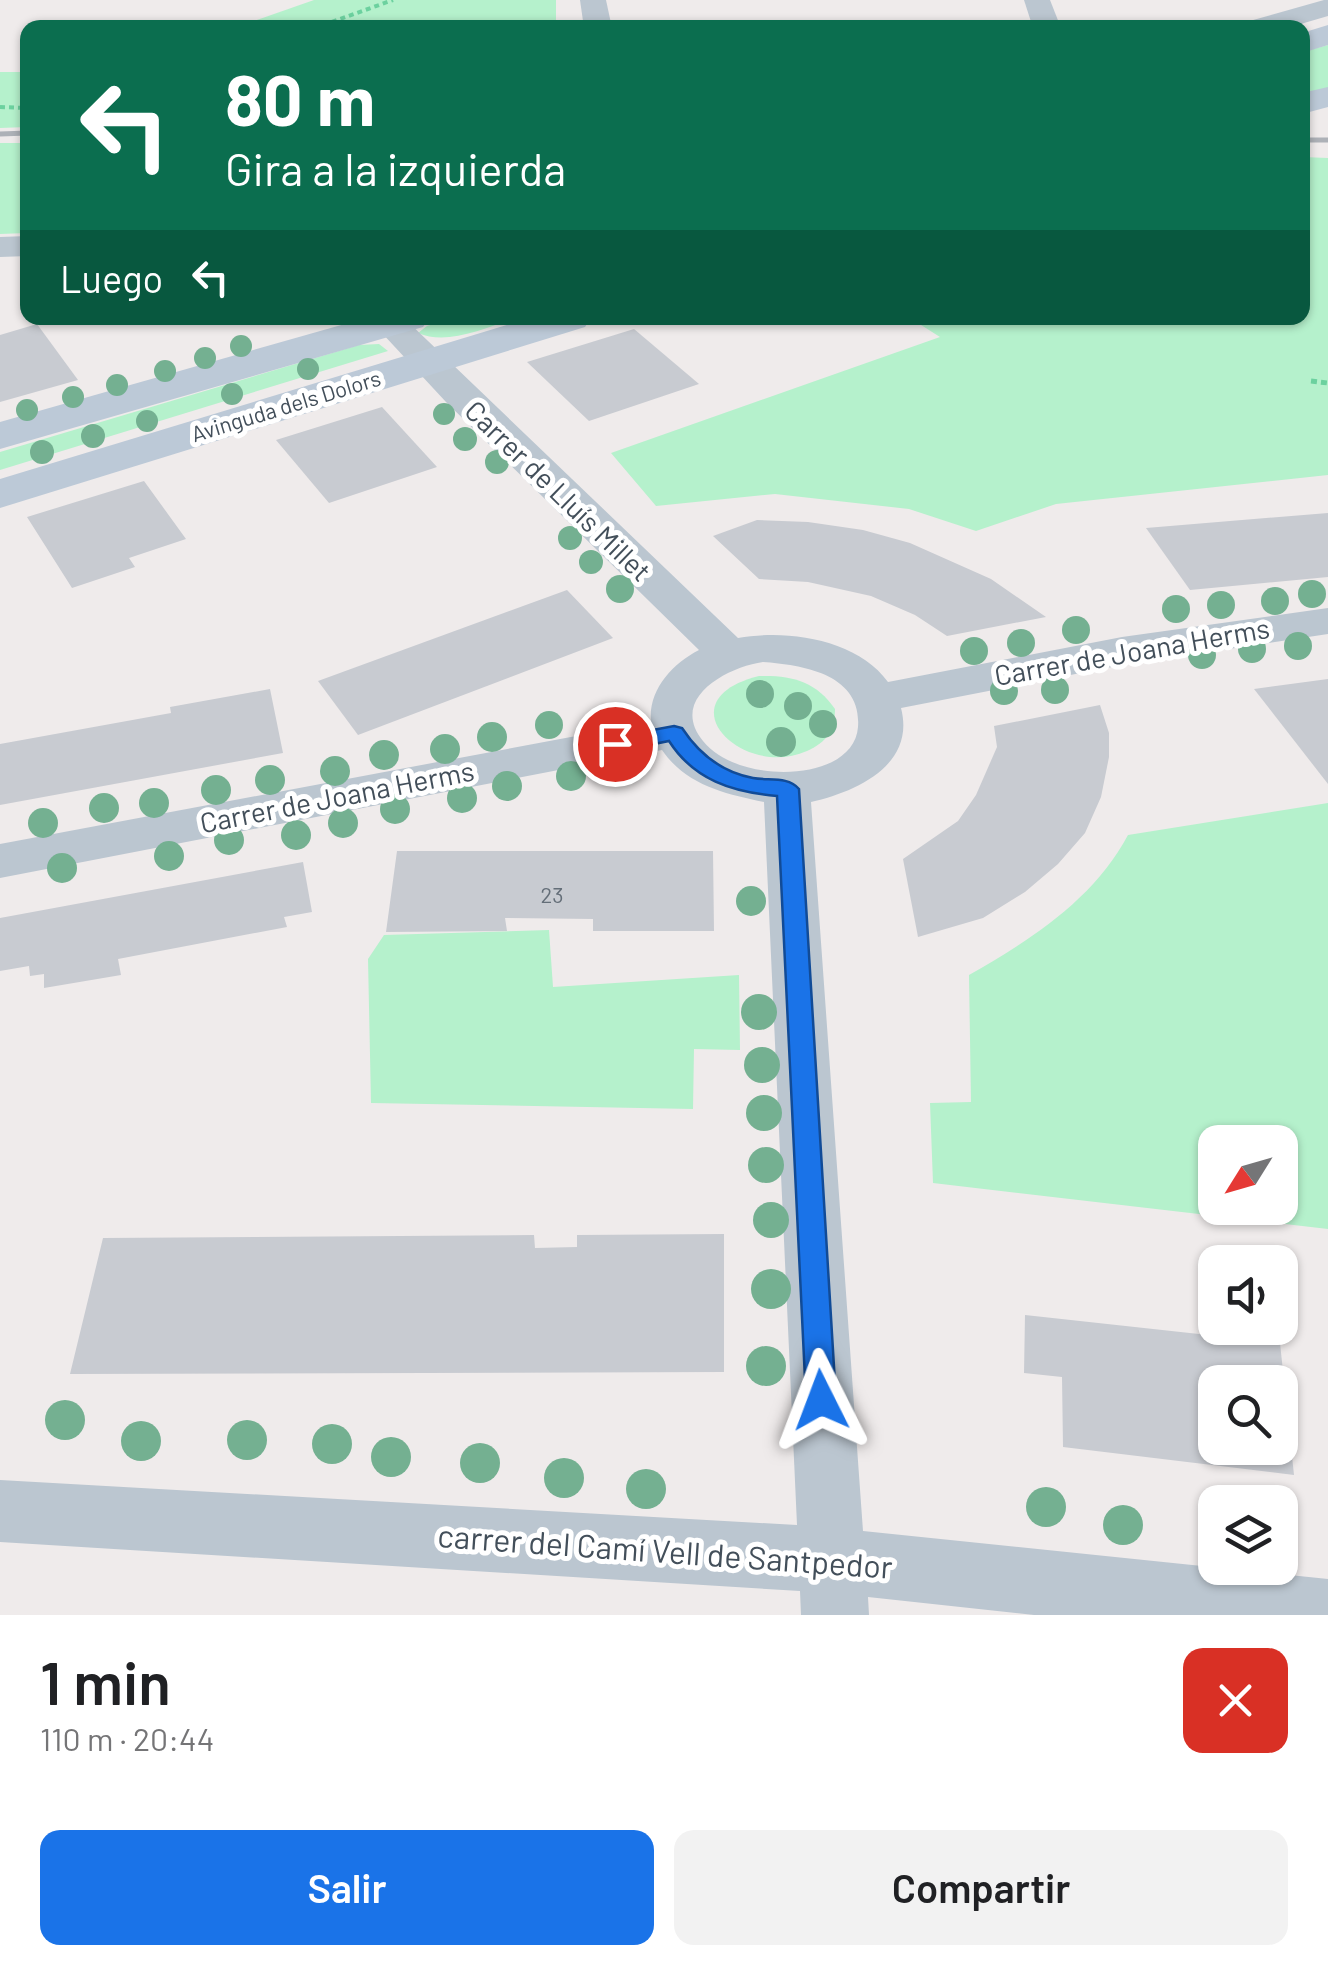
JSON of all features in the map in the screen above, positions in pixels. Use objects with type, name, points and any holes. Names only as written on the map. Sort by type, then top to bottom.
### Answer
[{"type":"street","points":[[1283,20],[1328,7]]},
{"type":"street","name":"Avinguda dels Dolors","points":[[0,436],[375,325]]},
{"type":"street","name":"Carrer de Lluís Millet","points":[[400,325],[428,363],[729,654]]},
{"type":"street","name":"Avinguda dels Dolors","points":[[0,494],[549,325]]},
{"type":"street","name":"Carrer de Joana Herms","points":[[878,698],[1122,651],[1328,621]]},
{"type":"street","points":[[763,648],[799,650],[832,660],[859,676],[878,698],[884,729],[868,758],[834,780],[788,789],[750,786],[716,774],[689,756],[674,733],[670,714],[675,695],[687,678],[706,664],[729,654],[763,648]]},
{"type":"street","name":"Carrer de Joana Herms","points":[[0,861],[674,733]]},
{"type":"street","points":[[788,789],[832,1588]]},
{"type":"street","name":"carrer del Camí Vell de Santpedor","points":[[0,1511],[832,1588],[1328,1613]]},
{"type":"path","points":[[337,20],[393,0]]},
{"type":"path","points":[[1310,380],[1328,382]]},
{"type":"green space","points":[[314,0],[556,0],[556,20],[257,20]]},
{"type":"green space","points":[[1328,45],[1328,88],[1310,93],[1310,50]]},
{"type":"green space","points":[[0,72],[20,72],[20,127],[0,128]]},
{"type":"green space","points":[[0,143],[20,143],[20,233],[0,234]]},
{"type":"green space","points":[[1310,157],[1328,158],[1328,475],[1056,504],[976,531],[909,509],[775,494],[656,506],[611,453],[940,337],[921,325],[1310,325]]},
{"type":"green space","points":[[495,325],[454,336],[418,333],[427,326]]},
{"type":"green space","points":[[379,344],[388,351],[0,470],[0,452],[359,345]]},
{"type":"green space","points":[[759,676],[802,682],[828,700],[835,716],[820,744],[782,757],[758,755],[722,733],[714,718],[716,702],[731,687]]},
{"type":"green space","points":[[1328,803],[1328,1229],[1294,1225],[1298,1225],[1298,1125],[1198,1125],[1198,1214],[933,1183],[930,1103],[971,1102],[969,975],[1059,916],[1114,858],[1128,835]]},
{"type":"green space","points":[[549,930],[553,987],[739,975],[740,1050],[694,1049],[693,1109],[371,1103],[368,959],[384,935]]},
{"type":"building","points":[[38,325],[78,380],[0,402],[0,335]]},
{"type":"building","points":[[634,329],[699,384],[589,421],[527,362]]},
{"type":"building","points":[[382,407],[437,467],[329,503],[276,440]]},
{"type":"building","points":[[144,481],[186,539],[129,558],[135,567],[72,588],[27,517]]},
{"type":"building","points":[[1328,513],[1328,577],[1190,590],[1146,528]]},
{"type":"building","points":[[757,520],[863,530],[910,543],[991,579],[1046,617],[947,636],[915,615],[871,596],[808,582],[759,579],[713,536]]},
{"type":"building","points":[[567,590],[613,638],[358,735],[318,681]]},
{"type":"building","points":[[1328,679],[1328,784],[1254,689]]},
{"type":"building","points":[[270,689],[283,753],[0,805],[0,744],[171,713],[170,707]]},
{"type":"building","points":[[1100,705],[1109,733],[1109,757],[1101,797],[1085,833],[1058,864],[1025,892],[983,918],[918,937],[903,859],[958,821],[976,795],[997,747],[994,726]]},
{"type":"building","points":[[397,851],[713,851],[714,931],[593,931],[593,919],[505,918],[507,931],[386,932]]},
{"type":"building","points":[[303,862],[312,912],[284,917],[287,927],[118,959],[121,975],[44,988],[44,974],[30,976],[29,966],[0,971],[0,918]]},
{"type":"building","points":[[724,1234],[724,1372],[70,1374],[103,1238],[534,1235],[535,1248],[577,1247],[577,1235]]},
{"type":"building","points":[[1025,1315],[1198,1334],[1198,1345],[1280,1345],[1282,1365],[1198,1365],[1198,1463],[1063,1447],[1062,1377],[1024,1373]]},
{"type":"building","points":[[1212,1465],[1293,1465],[1294,1475]]},
{"type":"railway","points":[[0,134],[20,133]]},
{"type":"railway","points":[[1310,140],[1328,140]]},
{"type":"route","points":[[615,744],[674,733],[689,756],[716,774],[750,786],[788,789],[821,1400]]}]
